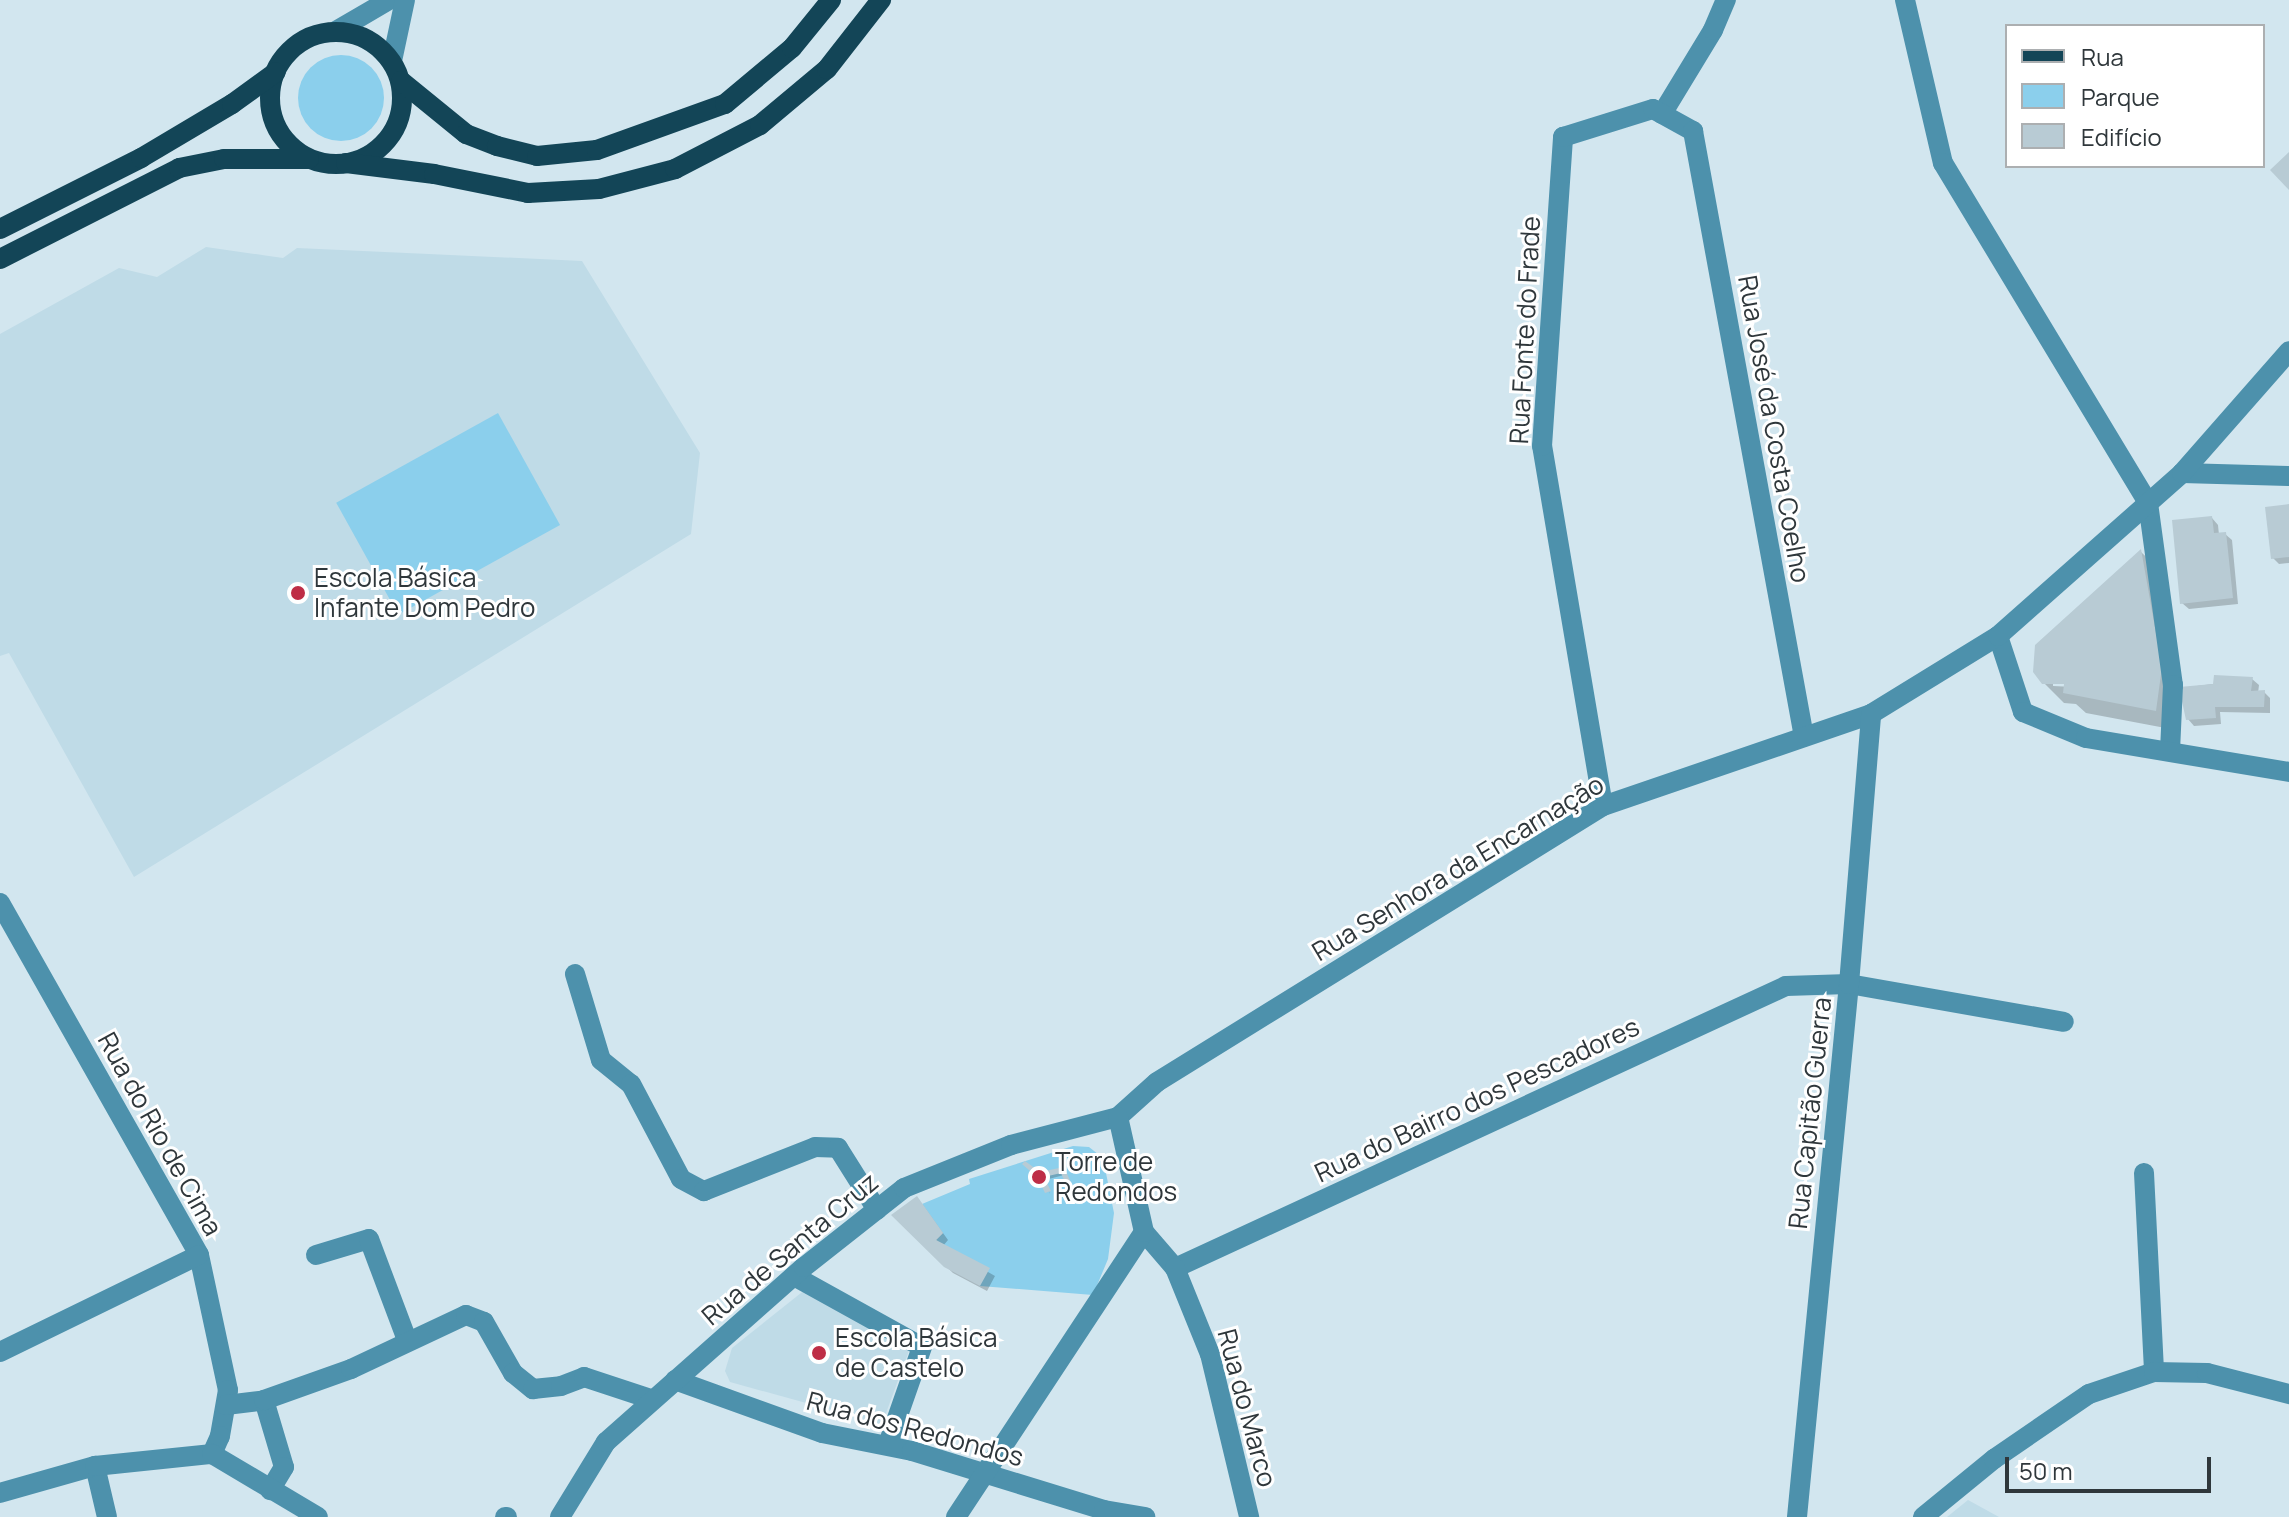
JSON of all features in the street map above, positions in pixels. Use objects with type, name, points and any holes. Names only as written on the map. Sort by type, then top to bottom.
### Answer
[{"type":"main road","points":[[401,81],[466,134],[497,146],[537,156],[597,150],[725,104],[792,48],[831,0]]},
{"type":"main road","points":[[0,259],[179,168],[224,159],[316,159],[434,174],[528,193],[599,189],[675,169],[760,125],[827,69],[881,0]]},
{"type":"main road","points":[[0,229],[141,158],[232,104],[276,72],[296,45],[315,35],[336,31],[358,35],[377,45],[392,61],[401,81],[403,103],[397,125],[385,143],[367,156],[346,163]]},
{"type":"main road","points":[[276,72],[270,103],[275,123],[287,142],[316,159]]},
{"type":"street","points":[[336,31],[389,0]]},
{"type":"street","points":[[392,61],[405,0]]},
{"type":"street","points":[[1662,114],[1713,30],[1726,0]]},
{"type":"street","points":[[1905,0],[1943,163],[2148,503],[2173,685],[2170,751]]},
{"type":"street","name":"Rua Fonte do Frade","points":[[1603,806],[1542,446],[1563,137],[1653,109],[1662,114]]},
{"type":"street","name":"Rua José da Costa Coelho","points":[[1662,114],[1693,131],[1804,737]]},
{"type":"street","name":"Rua Senhora da Encarnação","points":[[1118,1117],[1157,1082],[1603,806],[1871,714],[1998,636],[2182,473],[2289,351]]},
{"type":"street","points":[[2182,473],[2289,476]]},
{"type":"street","points":[[1998,636],[2023,712],[2086,738],[2289,772]]},
{"type":"street","name":"Rua Capitão Guerra","points":[[1797,1517],[1849,984],[1871,714]]},
{"type":"street","name":"Rua do Rio de Cima","points":[[0,903],[199,1255],[228,1390],[212,1454]]},
{"type":"street","points":[[575,974],[601,1060],[631,1084],[681,1179],[704,1191],[815,1147],[838,1148],[877,1210]]},
{"type":"street","name":"Rua do Bairro dos Pescadores","points":[[1175,1268],[1786,986],[1849,984],[2064,1022]]},
{"type":"street","points":[[1118,1117],[1144,1232],[1175,1268]]},
{"type":"street","name":"Rua de Santa Cruz","points":[[560,1517],[606,1442],[651,1399],[794,1276],[904,1188],[1011,1145],[1118,1117]]},
{"type":"street","points":[[2144,1173],[2154,1372]]},
{"type":"street","points":[[956,1517],[1144,1232]]},
{"type":"street","points":[[316,1255],[369,1239],[407,1340]]},
{"type":"street","points":[[0,1352],[199,1255]]},
{"type":"street","name":"Rua do Marco","points":[[1175,1268],[1210,1354],[1249,1517]]},
{"type":"street","points":[[794,1276],[922,1347],[888,1444]]},
{"type":"street","points":[[226,1405],[264,1400],[351,1369],[407,1340],[466,1315],[484,1322],[513,1373],[533,1389],[561,1386],[584,1377],[651,1399]]},
{"type":"street","points":[[1923,1517],[1994,1459],[2089,1394],[2154,1372],[2207,1373],[2289,1394]]},
{"type":"street","name":"Rua dos Redondos","points":[[675,1380],[822,1433],[888,1444],[1104,1510],[1145,1517]]},
{"type":"street","points":[[264,1400],[284,1467],[270,1490]]},
{"type":"street","points":[[0,1493],[95,1466],[212,1454],[318,1517]]},
{"type":"street","points":[[95,1466],[107,1517]]},
{"type":"shaded area","name":"Escola Básica Infante Dom Pedro","points":[[206,247],[283,258],[297,248],[582,261],[700,453],[691,534],[134,877],[9,653],[0,656],[0,334],[119,268],[157,277]]},
{"type":"shaded area","name":"Escola Básica de Castelo","points":[[806,1289],[910,1348],[882,1424],[730,1382],[725,1371],[732,1348]]},
{"type":"shaded area","points":[[1968,1500],[1999,1517],[1947,1517]]},
{"type":"green space","points":[[341,55],[365,62],[377,74],[384,98],[377,122],[365,134],[341,141],[317,134],[305,122],[298,98],[305,74],[317,62]]},
{"type":"green space","points":[[498,413],[560,525],[398,615],[336,503]]},
{"type":"green space","points":[[1073,1146],[1089,1147],[1103,1158],[1114,1213],[1108,1259],[1093,1295],[980,1286],[936,1240],[943,1233],[922,1204],[970,1184],[969,1179]]},
{"type":"building","points":[[2289,152],[2289,190],[2270,170]]},
{"type":"building","points":[[2289,504],[2289,557],[2271,559],[2265,507]]},
{"type":"building","points":[[2212,516],[2214,533],[2226,532],[2233,598],[2180,604],[2172,520]]},
{"type":"building","points":[[2141,549],[2162,667],[2156,711],[2063,693],[2064,684],[2042,684],[2033,672],[2035,645]]},
{"type":"building","points":[[2214,675],[2253,677],[2251,691],[2265,690],[2264,707],[2215,707],[2216,718],[2186,720],[2179,687],[2213,684]]},
{"type":"building","name":"Torre de Redondos","points":[[1025,1161],[1040,1172],[1064,1167],[1073,1187],[1068,1189],[1061,1173],[1044,1177],[1051,1191],[1045,1193],[1038,1178],[1022,1164]]},
{"type":"building","points":[[917,1196],[943,1233],[936,1240],[990,1268],[980,1286],[944,1267],[891,1215]]},
{"type":"place","name":"Escola Básica Infante Dom Pedro","points":[[298,593]]},
{"type":"place","name":"Torre de Redondos","points":[[1039,1177]]},
{"type":"place","name":"Escola Básica de Castelo","points":[[819,1353]]}]
